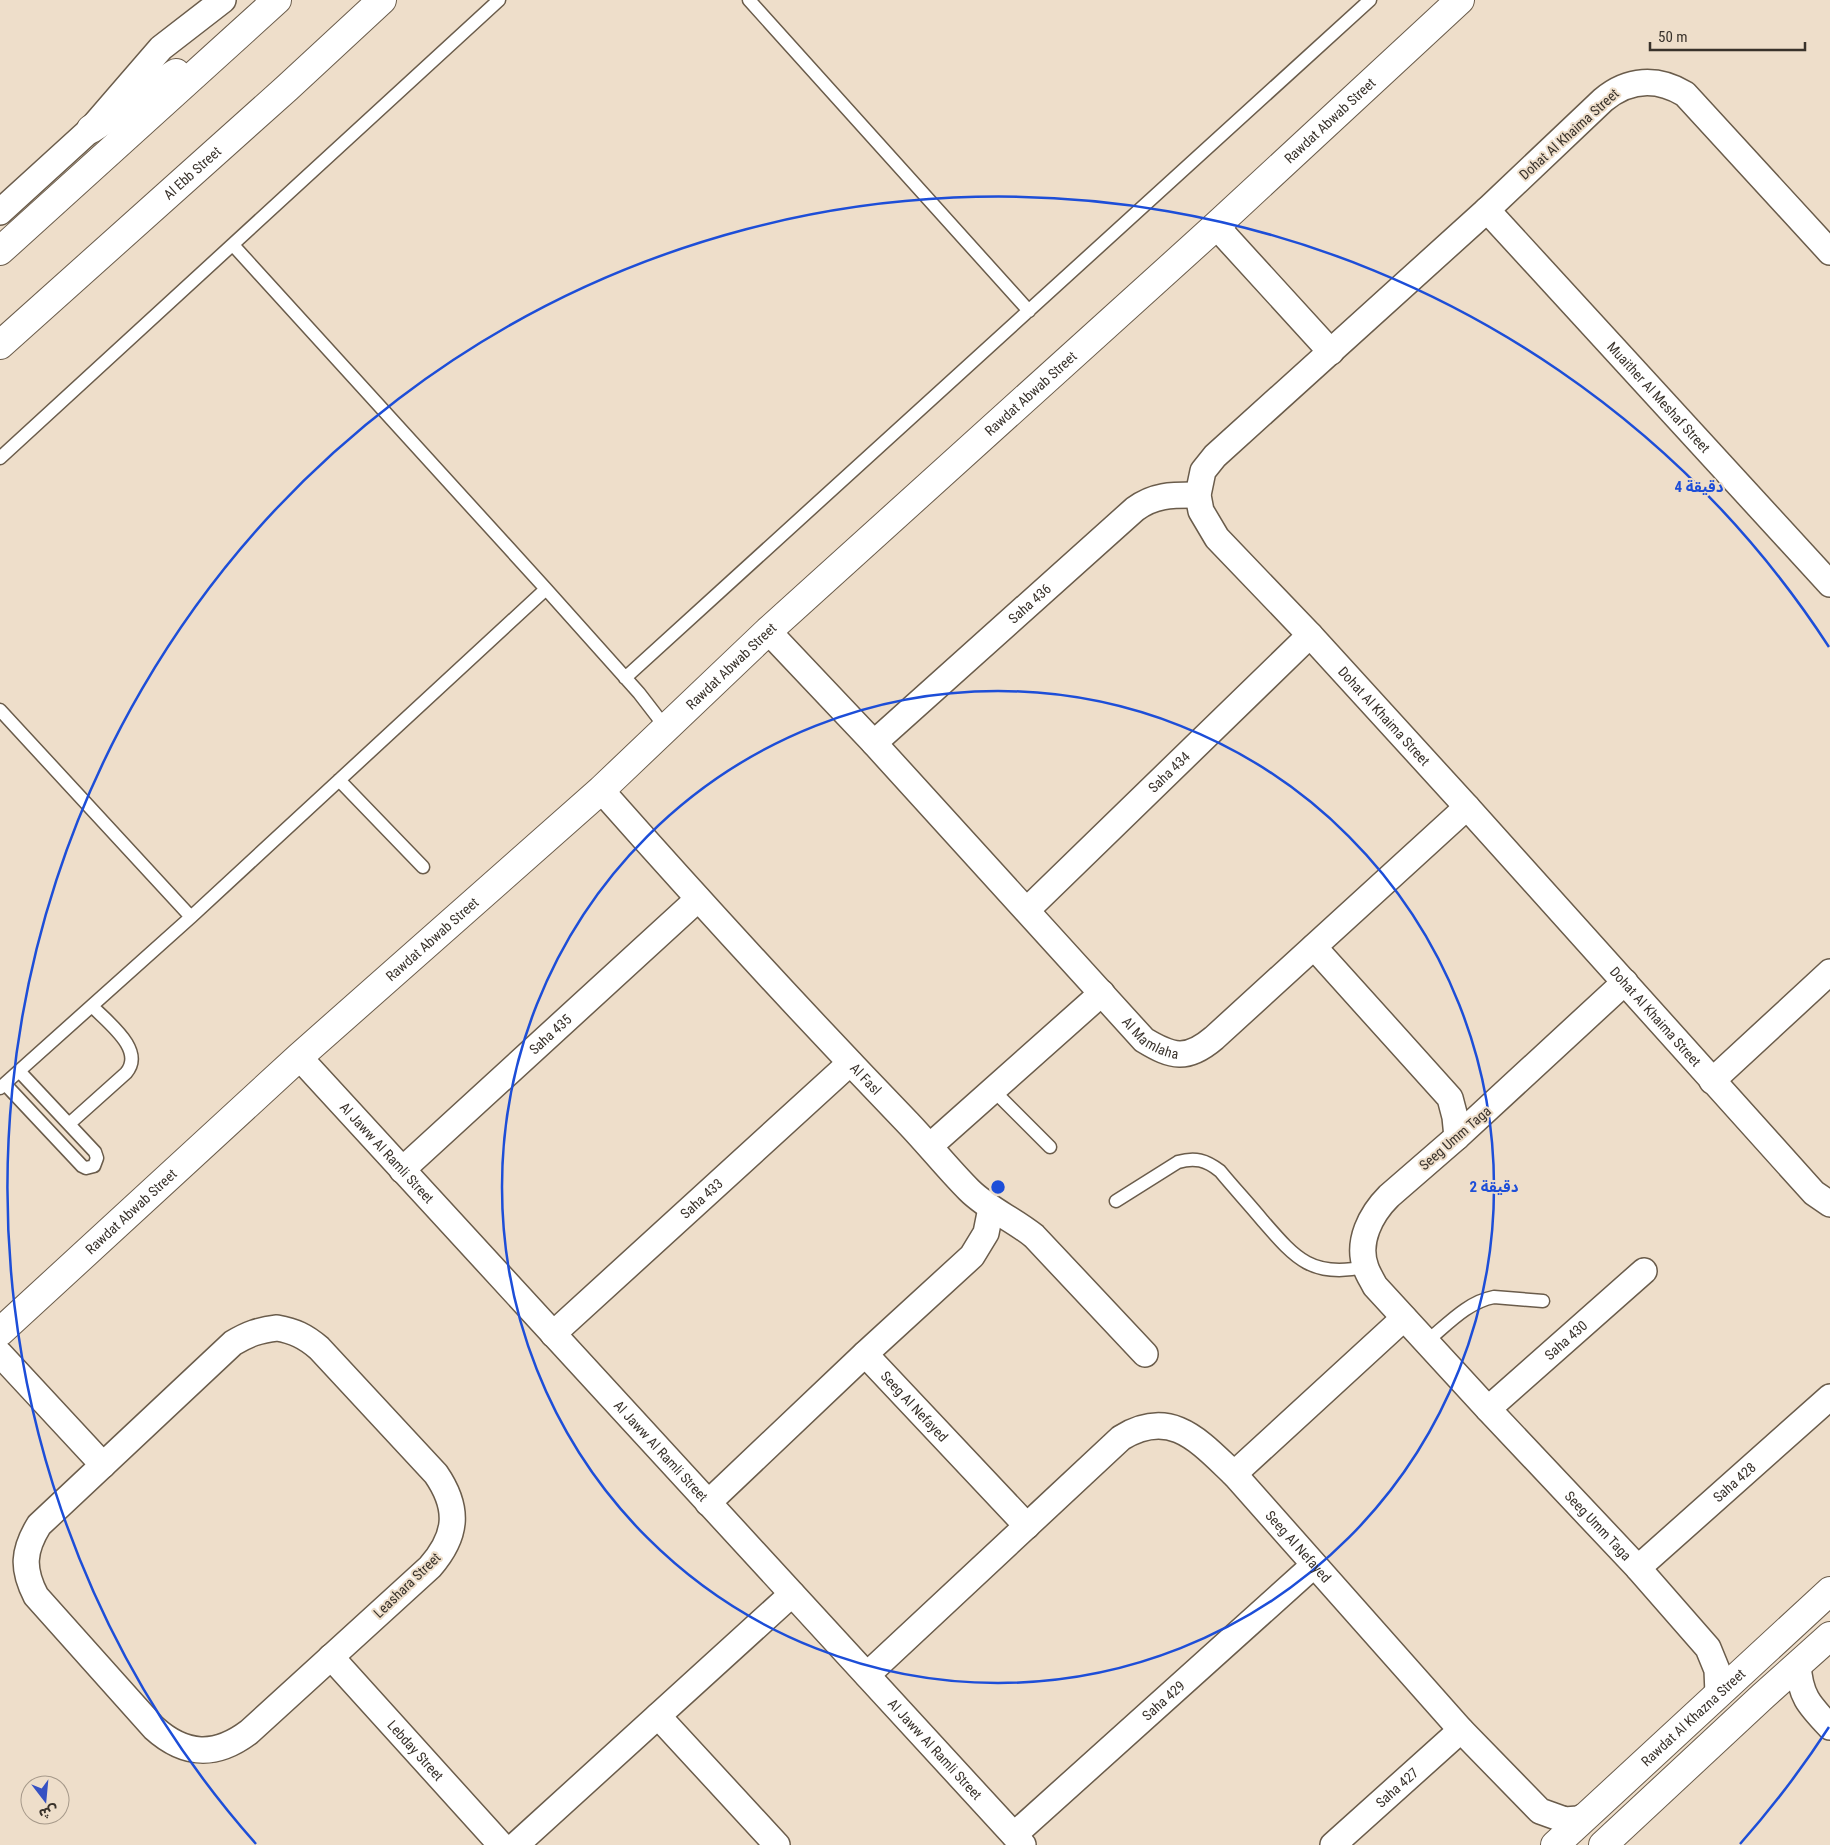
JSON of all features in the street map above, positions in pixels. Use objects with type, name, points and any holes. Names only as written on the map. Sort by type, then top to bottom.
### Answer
[{"type":"street","points":[[0,212],[91,129],[161,48],[223,0]]},
{"type":"street","points":[[0,250],[278,0]]},
{"type":"street","name":"Al Ebb Street","points":[[0,345],[287,88],[382,0]]},
{"type":"street","name":"Rawdat Abwab Street","points":[[0,1332],[299,1057],[601,790],[768,631],[1216,226],[1460,0]]},
{"type":"street","points":[[91,129],[250,24]]},
{"type":"street","name":"Dohat Al Khaima Street","points":[[1830,252],[1693,101],[1675,88],[1654,82],[1632,83],[1612,92],[1486,210],[1216,456],[1203,471],[1198,495],[1201,511],[1217,538],[1310,635],[1467,807],[1814,1193],[1830,1204]]},
{"type":"street","name":"Muaither Al Meshaf Street","points":[[1486,210],[1830,584]]},
{"type":"street","points":[[1216,226],[1331,352]]},
{"type":"street","name":"Saha 436","points":[[874,743],[1135,509],[1155,498],[1168,495],[1198,495]]},
{"type":"street","name":"Al Mamlaha","points":[[768,631],[874,743],[1144,1040],[1160,1050],[1174,1055],[1186,1054],[1206,1045],[1467,807]]},
{"type":"street","name":"Saha 434","points":[[1027,910],[1310,635]]},
{"type":"street","name":"Al Fasl","points":[[601,790],[698,899],[969,1190],[991,1208],[1014,1221],[1034,1236],[1145,1354]]},
{"type":"street","name":"Saha 435","points":[[402,1170],[698,899]]},
{"type":"street","points":[[1314,947],[1450,1098],[1455,1117],[1457,1137]]},
{"type":"street","points":[[1712,1081],[1830,972]]},
{"type":"street","name":"Seeg Umm Taga","points":[[1625,982],[1379,1206],[1370,1221],[1365,1236],[1363,1252],[1365,1267],[1375,1286],[1638,1568],[1708,1648],[1717,1670],[1718,1694]]},
{"type":"street","points":[[930,1146],[1102,993]]},
{"type":"street","name":"Al Jaww Al Ramli Street","points":[[299,1057],[1018,1840]]},
{"type":"street","name":"Saha 433","points":[[554,1334],[850,1063]]},
{"type":"street","points":[[1450,1098],[1493,1104]]},
{"type":"street","points":[[708,1503],[864,1354],[972,1256],[986,1233],[991,1208]]},
{"type":"street","name":"Saha 430","points":[[1488,1409],[1644,1271]]},
{"type":"street","points":[[1234,1474],[1404,1318]]},
{"type":"street","name":"Leashara Street","points":[[277,1328],[307,1337],[319,1348],[436,1474],[446,1489],[452,1505],[453,1522],[449,1539],[441,1554],[430,1567],[237,1742],[223,1748],[193,1750],[179,1746],[165,1738],[36,1596],[29,1583],[26,1553],[31,1538],[39,1525],[103,1465],[233,1344],[246,1335],[261,1330],[277,1328]]},
{"type":"street","points":[[0,1354],[103,1465]]},
{"type":"street","name":"Seeg Al Nefayed","points":[[864,1354],[1027,1526]]},
{"type":"street","name":"Saha 428","points":[[1638,1568],[1830,1397]]},
{"type":"street","name":"Seeg Al Nefayed","points":[[867,1675],[1121,1438],[1134,1430],[1150,1426],[1167,1427],[1183,1431],[1201,1442],[1234,1474],[1460,1730],[1540,1811],[1548,1834],[1548,1845]]},
{"type":"street","name":"Saha 429","points":[[1018,1840],[1314,1565]]},
{"type":"street","name":"Rawdat Al Khazna Street","points":[[1555,1845],[1830,1591]]},
{"type":"street","points":[[516,1845],[792,1594]]},
{"type":"street","points":[[1603,1845],[1830,1636]]},
{"type":"street","name":"Seeg Umm Taga","points":[[1708,1648],[1732,1658],[1757,1658]]},
{"type":"street","name":"Lebday Street","points":[[331,1657],[501,1845]]},
{"type":"street","points":[[1798,1664],[1800,1684],[1808,1703],[1830,1727]]},
{"type":"street","points":[[1763,1696],[1787,1695],[1808,1703]]},
{"type":"street","points":[[658,1716],[777,1845]]},
{"type":"street","name":"Saha 427","points":[[1333,1845],[1460,1730]]},
{"type":"street","name":"Seeg Al Nefayed","points":[[1540,1811],[1565,1820],[1578,1819],[1587,1815]]},
{"type":"lane","points":[[0,458],[499,0]]},
{"type":"lane","points":[[749,0],[1029,311]]},
{"type":"lane","points":[[625,678],[1368,1]]},
{"type":"lane","points":[[233,245],[546,589],[625,678],[666,728]]},
{"type":"lane","points":[[20,1071],[95,1152],[97,1158],[94,1166],[86,1168],[82,1166],[3,1086],[191,917],[546,589]]},
{"type":"lane","points":[[0,710],[191,917]]},
{"type":"lane","points":[[339,780],[424,867]]},
{"type":"lane","points":[[70,1124],[126,1073],[132,1064],[133,1058],[130,1048],[92,1006]]},
{"type":"lane","points":[[993,1090],[1050,1147]]},
{"type":"lane","points":[[1116,1201],[1178,1162],[1200,1159],[1211,1163],[1220,1171],[1281,1242],[1298,1258],[1332,1271],[1345,1271],[1365,1267]]},
{"type":"lane","points":[[1426,1342],[1469,1307],[1486,1298],[1543,1301]]}]
